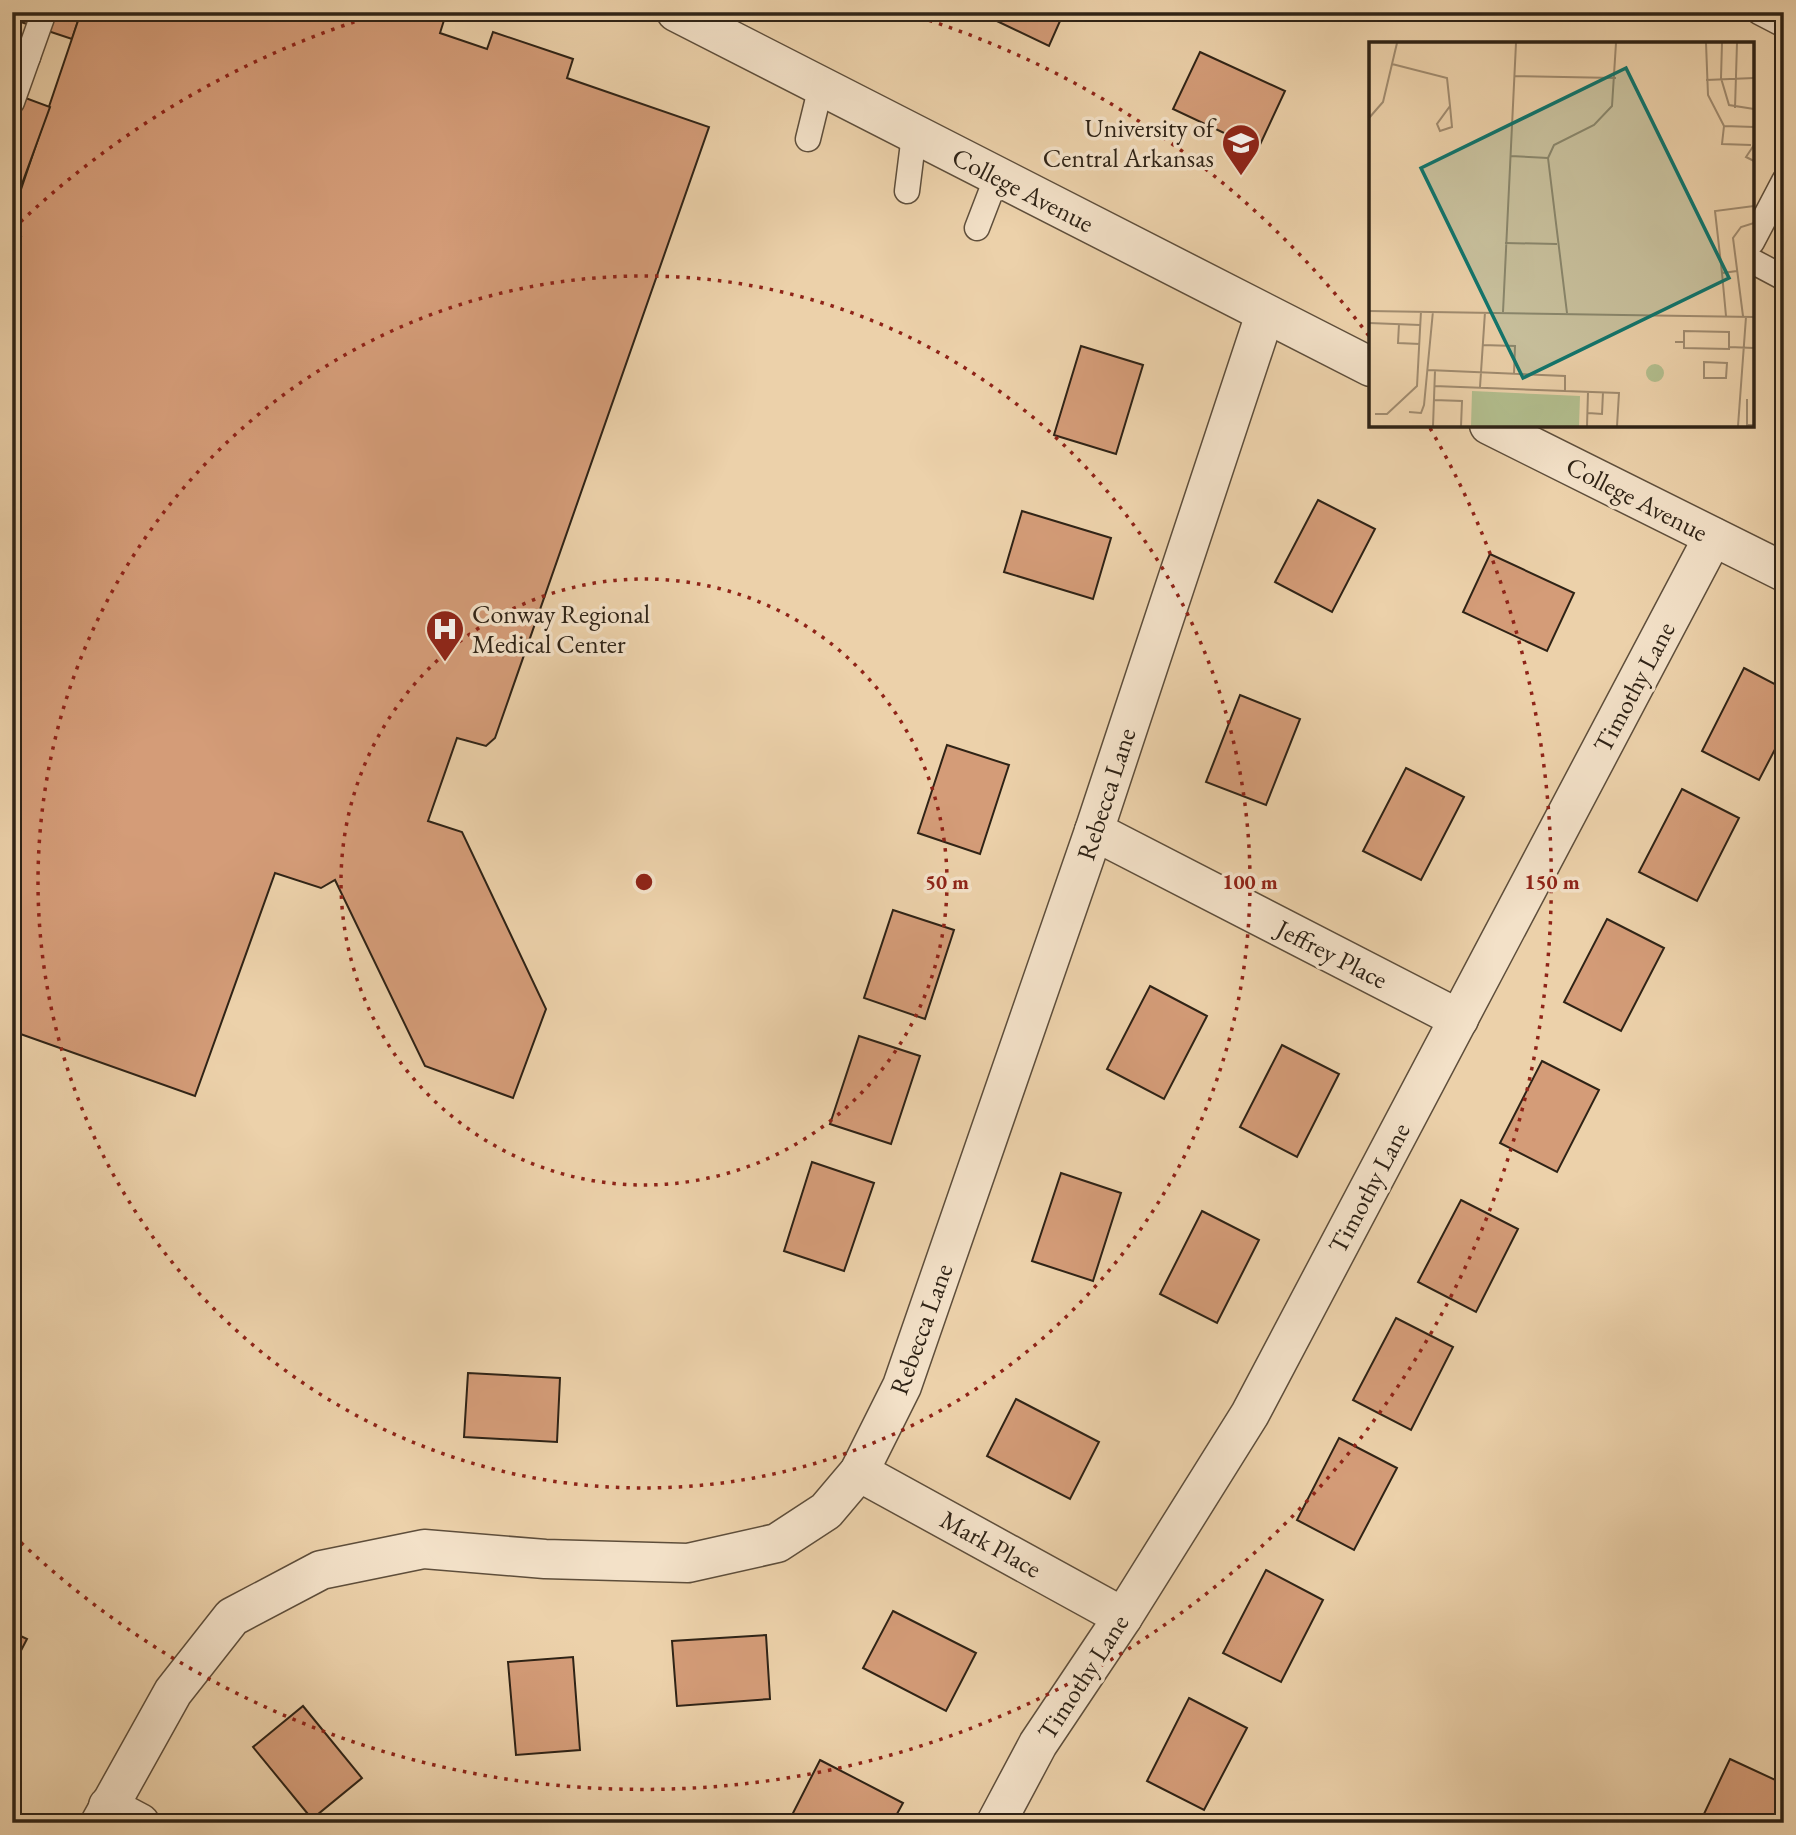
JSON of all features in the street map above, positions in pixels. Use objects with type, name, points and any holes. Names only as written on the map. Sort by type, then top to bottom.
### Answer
[{"type":"street","name":"College Avenue","points":[[676,12],[1369,365]]},
{"type":"street","name":"Rebecca Lane","points":[[116,1817],[173,1692],[232,1617],[321,1570],[424,1549],[545,1559],[688,1563],[777,1543],[826,1511],[859,1472],[902,1386],[1094,831],[1265,314]]},
{"type":"street","name":"College Avenue","points":[[1493,427],[1784,572]]},
{"type":"street","name":"Timothy Lane","points":[[996,1823],[1038,1744],[1123,1617],[1250,1414],[1713,537]]},
{"type":"street","name":"Jeffrey Place","points":[[1094,831],[1459,1019]]},
{"type":"street","name":"Mark Place","points":[[859,1472],[1123,1617]]},
{"type":"lane","points":[[12,103],[20,54],[44,12]]},
{"type":"lane","points":[[1759,12],[1784,25]]},
{"type":"lane","points":[[808,139],[821,86]]},
{"type":"lane","points":[[907,191],[914,135]]},
{"type":"lane","points":[[977,228],[997,177]]},
{"type":"lane","points":[[1754,238],[1784,181]]},
{"type":"lane","points":[[1754,262],[1784,278]]},
{"type":"building","points":[[14,12],[81,12],[72,39],[12,19]]},
{"type":"building","points":[[81,12],[455,12],[453,20],[445,17],[440,33],[487,49],[493,32],[573,59],[567,78],[709,127],[495,738],[486,746],[457,738],[428,821],[462,832],[546,1009],[513,1098],[425,1066],[335,880],[321,888],[275,873],[195,1096],[12,1031],[12,260],[21,237],[12,233],[12,216]]},
{"type":"building","points":[[978,12],[1064,12],[1049,46]]},
{"type":"building","points":[[1200,52],[1285,91],[1258,149],[1173,109]]},
{"type":"building","points":[[12,93],[50,107],[19,192],[12,189]]},
{"type":"building","points":[[1081,346],[1143,365],[1116,454],[1054,435]]},
{"type":"building","points":[[1318,500],[1375,529],[1332,612],[1275,582]]},
{"type":"building","points":[[1022,511],[1111,538],[1093,599],[1004,572]]},
{"type":"building","points":[[1490,554],[1574,593],[1547,651],[1463,612]]},
{"type":"building","points":[[1744,668],[1784,689],[1784,732],[1759,780],[1702,751]]},
{"type":"building","points":[[1240,695],[1300,719],[1266,805],[1206,782]]},
{"type":"building","points":[[947,745],[1009,765],[980,854],[918,833]]},
{"type":"building","points":[[1406,768],[1464,797],[1421,880],[1363,851]]},
{"type":"building","points":[[1682,789],[1739,818],[1697,901],[1639,872]]},
{"type":"building","points":[[893,910],[954,930],[925,1019],[864,998]]},
{"type":"building","points":[[1607,919],[1664,948],[1621,1031],[1564,1002]]},
{"type":"building","points":[[1150,986],[1207,1016],[1164,1099],[1107,1069]]},
{"type":"building","points":[[859,1036],[920,1056],[891,1144],[830,1124]]},
{"type":"building","points":[[1282,1045],[1339,1074],[1297,1157],[1240,1127]]},
{"type":"building","points":[[1542,1061],[1599,1090],[1557,1172],[1500,1143]]},
{"type":"building","points":[[812,1162],[874,1183],[844,1271],[784,1251]]},
{"type":"building","points":[[1061,1173],[1121,1193],[1093,1281],[1032,1261]]},
{"type":"building","points":[[1461,1200],[1518,1229],[1476,1312],[1418,1282]]},
{"type":"building","points":[[1202,1211],[1259,1240],[1217,1323],[1160,1294]]},
{"type":"building","points":[[1396,1318],[1453,1347],[1411,1430],[1353,1400]]},
{"type":"building","points":[[468,1373],[560,1378],[557,1442],[464,1437]]},
{"type":"building","points":[[1016,1399],[1099,1442],[1070,1499],[987,1456]]},
{"type":"building","points":[[1339,1438],[1397,1468],[1354,1550],[1297,1520]]},
{"type":"building","points":[[1266,1570],[1323,1600],[1281,1682],[1223,1653]]},
{"type":"building","points":[[893,1611],[976,1653],[946,1711],[863,1668]]},
{"type":"building","points":[[12,1632],[27,1639],[12,1668]]},
{"type":"building","points":[[766,1635],[770,1699],[677,1706],[672,1641]]},
{"type":"building","points":[[573,1657],[580,1750],[516,1755],[508,1662]]},
{"type":"building","points":[[1189,1698],[1247,1728],[1204,1810],[1147,1781]]},
{"type":"building","points":[[303,1706],[362,1778],[312,1819],[253,1747]]},
{"type":"building","points":[[1730,1759],[1784,1784],[1784,1823],[1716,1823],[1703,1816]]},
{"type":"building","points":[[820,1760],[903,1803],[892,1823],[802,1823],[791,1817]]},
{"type":"place","name":"University of Central Arkansas","points":[[1241,177]]},
{"type":"place","name":"Conway Regional Medical Center","points":[[445,663]]}]
